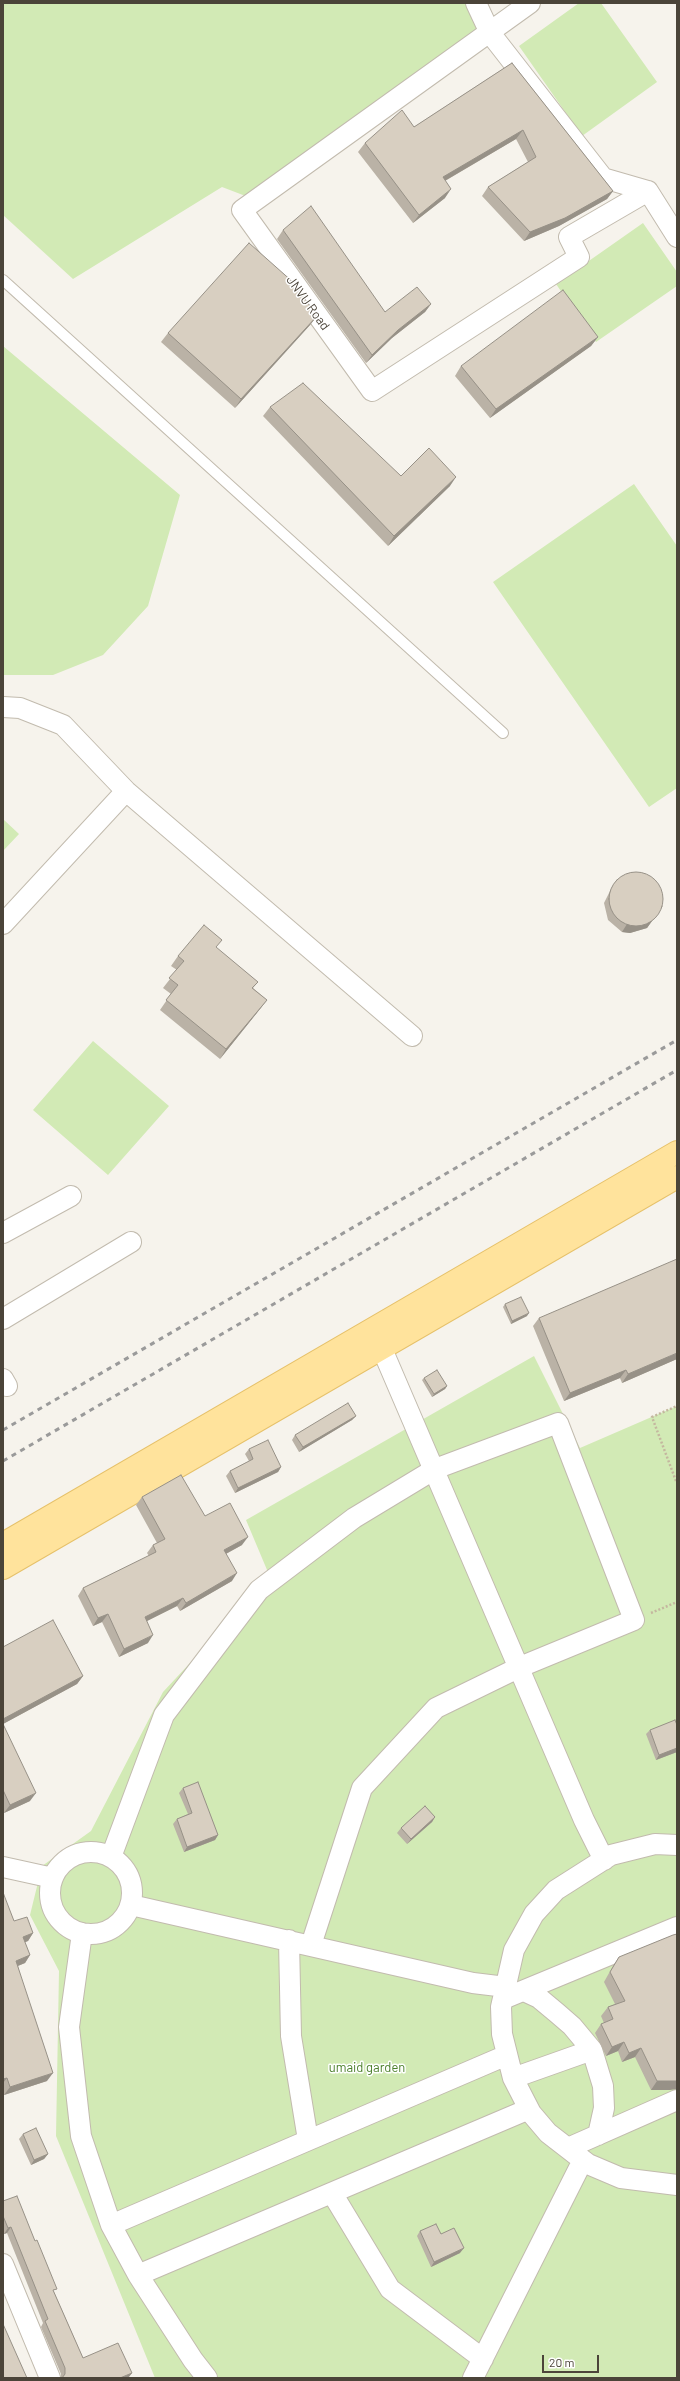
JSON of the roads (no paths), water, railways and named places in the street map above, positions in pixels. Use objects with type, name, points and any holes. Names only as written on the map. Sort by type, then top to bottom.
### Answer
[{"type":"main road","points":[[3,1544],[677,1152]]},
{"type":"main road","points":[[3,1568],[677,1177]]},
{"type":"street","points":[[476,3],[490,33],[603,178],[648,191],[677,237]]},
{"type":"street","name":"JNVU Road","points":[[530,3],[242,210],[372,391],[579,258],[569,237],[648,191]]},
{"type":"street","points":[[3,707],[20,708],[63,725],[126,791],[412,1036]]},
{"type":"street","points":[[3,924],[126,791]]},
{"type":"street","points":[[3,1233],[71,1196]]},
{"type":"street","points":[[3,1319],[131,1242]]},
{"type":"street","points":[[382,1349],[520,1667],[584,1820],[604,1860]]},
{"type":"street","points":[[111,1857],[164,1715],[259,1590],[354,1518],[435,1469],[558,1423],[634,1620],[520,1667],[436,1708],[362,1788],[311,1945]]},
{"type":"street","points":[[677,1845],[655,1844],[611,1855],[556,1890],[534,1914],[514,1950],[511,1992],[502,2034],[513,2078],[529,2108],[548,2133],[583,2160],[621,2178],[677,2185]]},
{"type":"street","points":[[96,1852],[111,1857],[122,1866],[130,1878],[132,1889],[131,1905],[125,1917],[114,1928],[100,1934],[82,1933],[68,1927],[54,1910],[50,1895],[53,1878],[66,1861],[82,1853],[96,1852]]},
{"type":"street","points":[[3,1867],[53,1878]]},
{"type":"street","points":[[131,1905],[539,1998],[572,2026],[592,2050],[602,2086],[604,2108],[598,2135]]},
{"type":"street","points":[[511,1992],[677,1927]]},
{"type":"street","points":[[82,1933],[69,2027],[81,2136],[111,2225],[138,2275],[193,2360],[207,2378]]},
{"type":"street","points":[[289,1940],[291,2036],[308,2140]]},
{"type":"street","points":[[513,2078],[592,2050]]},
{"type":"street","points":[[111,2225],[507,2055]]},
{"type":"street","points":[[568,2148],[677,2100]]},
{"type":"street","points":[[138,2275],[529,2108]]},
{"type":"street","points":[[473,2378],[583,2160]]},
{"type":"street","points":[[332,2193],[390,2289],[483,2359]]},
{"type":"street","points":[[3,2264],[50,2378]]},
{"type":"lane","points":[[3,280],[503,733]]},
{"type":"railway","points":[[3,1430],[677,1040]]},
{"type":"railway","points":[[3,1461],[677,1070]]},
{"type":"park label","name":"umaid garden","points":[[367,2068]]}]
